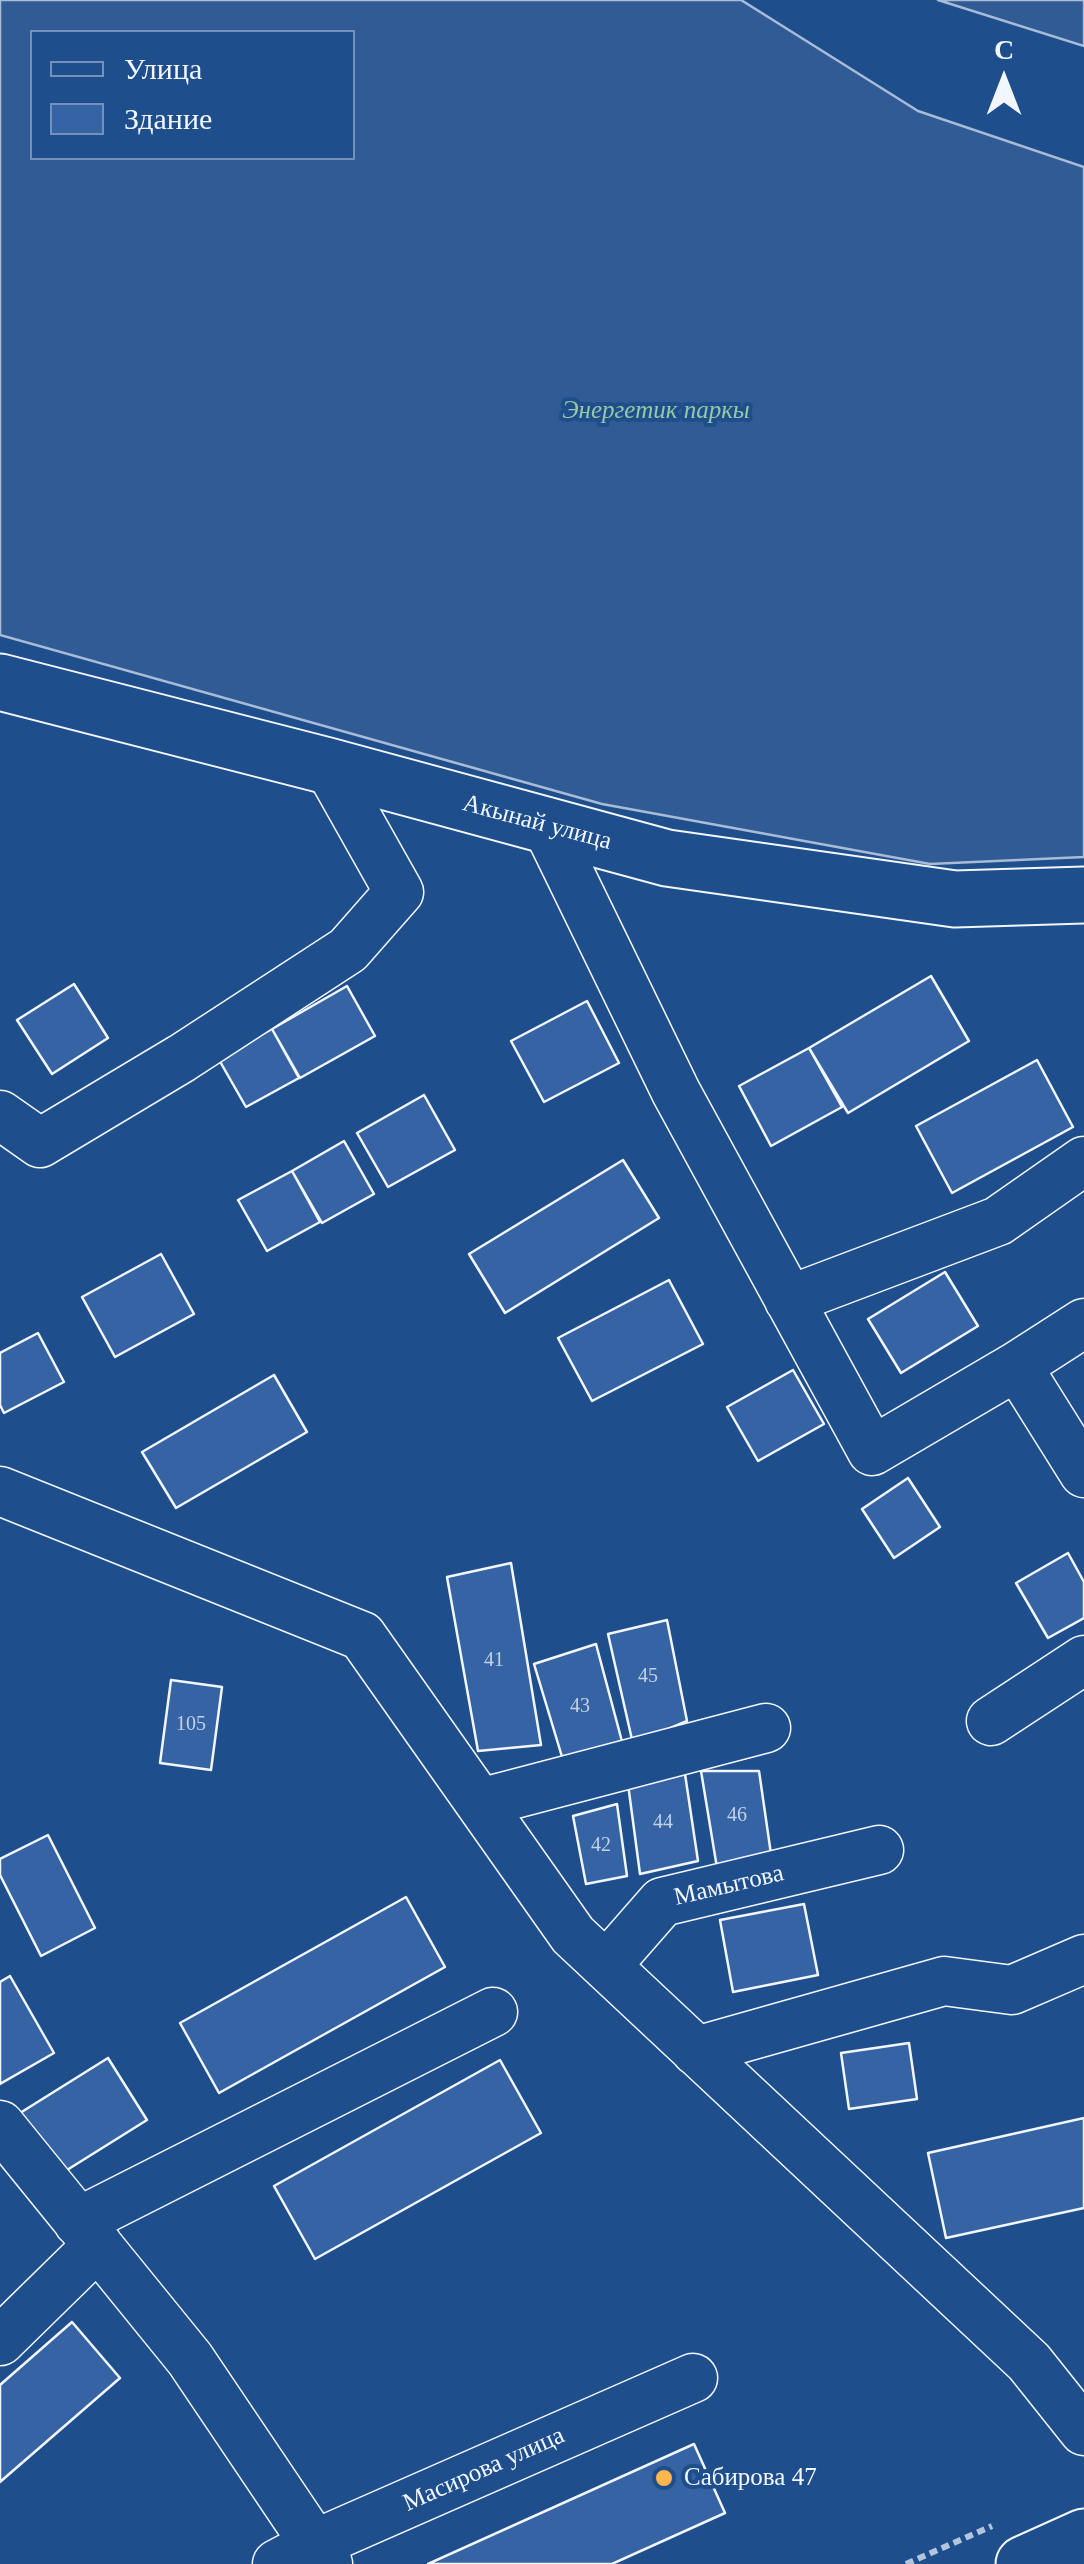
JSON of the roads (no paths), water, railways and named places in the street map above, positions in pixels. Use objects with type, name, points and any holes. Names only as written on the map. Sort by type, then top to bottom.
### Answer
[{"type":"main road","name":"Акынай улица","points":[[0,682],[667,858],[954,899],[1084,895]]},
{"type":"main road","points":[[1024,2564],[1084,2537]]},
{"type":"street","points":[[0,1115],[40,1143],[182,1058],[348,950],[399,892],[328,766]]},
{"type":"street","points":[[546,826],[676,1092],[872,1451],[1084,1324]]},
{"type":"street","points":[[789,1300],[998,1221],[1084,1161]]},
{"type":"street","points":[[1017,1366],[1084,1473]]},
{"type":"street","points":[[0,1491],[362,1636],[574,1935],[1029,2362],[1084,2430]]},
{"type":"street","points":[[991,1721],[1084,1660]]},
{"type":"street","points":[[480,1803],[766,1728]]},
{"type":"street","name":"Мамытова","points":[[606,1966],[662,1902],[880,1850]]},
{"type":"street","points":[[696,2051],[944,1981],[1012,1990],[1084,1959]]},
{"type":"street","points":[[0,2341],[88,2233],[493,2012]]},
{"type":"street","points":[[0,2125],[190,2359],[307,2558]]},
{"type":"street","name":"Масирова улица","points":[[307,2558],[693,2378]]},
{"type":"place","name":"Сабирова 47","points":[[664,2478]]},
{"type":"park label","name":"Энергетик паркы","points":[[656,411]]}]
